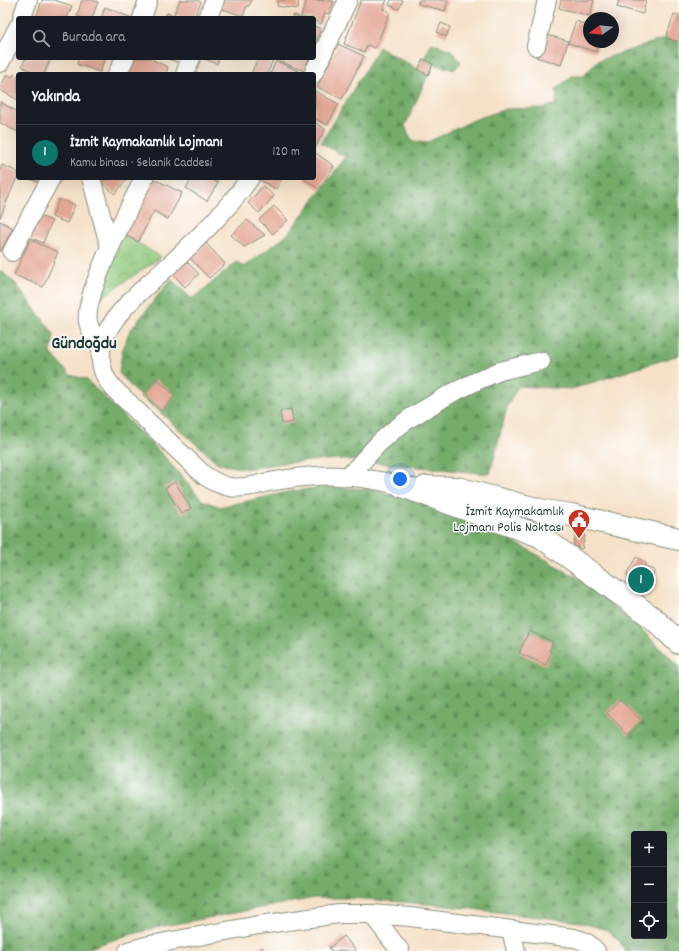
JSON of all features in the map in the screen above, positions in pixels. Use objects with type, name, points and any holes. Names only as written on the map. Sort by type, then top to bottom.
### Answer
[{"type":"main road","points":[[402,486],[457,488],[544,511],[571,515],[679,539]]},
{"type":"main road","points":[[402,486],[540,536],[653,618],[679,643]]},
{"type":"street","points":[[23,16],[28,0]]},
{"type":"street","points":[[143,16],[148,0]]},
{"type":"street","points":[[208,16],[215,0]]},
{"type":"street","points":[[315,72],[348,0]]},
{"type":"street","points":[[536,46],[547,0]]},
{"type":"street","points":[[0,63],[16,31]]},
{"type":"street","points":[[118,72],[123,60]]},
{"type":"street","points":[[186,72],[190,60]]},
{"type":"street","points":[[12,252],[50,180]]},
{"type":"street","points":[[91,180],[110,248]]},
{"type":"street","points":[[102,345],[90,330],[88,315],[90,300],[110,248],[143,180]]},
{"type":"street","points":[[248,180],[225,209],[198,238],[142,290],[115,320],[106,333],[102,345],[102,367],[106,378],[114,389],[146,420],[205,476],[214,482],[230,487],[243,487],[315,476],[348,477],[402,486]]},
{"type":"street","points":[[348,477],[370,452],[395,429],[450,394],[487,376],[512,367],[541,361]]},
{"type":"street","points":[[372,914],[400,951]]},
{"type":"street","points":[[128,951],[150,945],[194,944],[324,915],[372,914],[457,922],[574,938],[584,940],[596,951]]},
{"type":"street","points":[[511,930],[516,951]]},
{"type":"green space","points":[[666,38],[679,42],[679,355],[572,389],[518,386],[507,407],[490,474],[337,459],[283,463],[246,469],[219,464],[133,389],[119,373],[122,352],[129,332],[171,279],[192,299],[237,262],[244,267],[287,235],[346,157],[321,143],[379,47],[418,69],[432,43],[451,50],[461,62],[454,70],[433,64],[405,126],[412,141],[426,143],[476,119],[506,109],[544,108],[556,104],[557,88],[572,76],[584,76],[597,61]]},
{"type":"green space","points":[[123,234],[161,257],[96,301]]},
{"type":"green space","points":[[0,270],[15,283],[54,334],[51,353],[70,375],[86,379],[164,456],[202,500],[220,507],[292,491],[326,487],[368,489],[423,502],[463,516],[529,550],[580,579],[644,632],[679,666],[679,951],[625,951],[619,940],[606,930],[579,922],[439,905],[351,898],[314,898],[164,926],[125,936],[80,951],[0,951]]},
{"type":"building","points":[[42,0],[54,0],[72,6],[68,16],[37,16]]},
{"type":"building","points":[[82,0],[93,0],[98,2],[93,16],[77,16]]},
{"type":"building","points":[[180,0],[196,0],[201,2],[195,16],[178,16],[174,14]]},
{"type":"building","points":[[223,0],[252,0],[249,6],[247,6],[243,16],[220,8]]},
{"type":"building","points":[[278,0],[299,0],[298,9],[277,6]]},
{"type":"building","points":[[307,0],[334,1],[329,14],[325,13],[321,24],[316,22],[316,16],[301,16]]},
{"type":"building","points":[[361,0],[387,0],[383,9],[390,12],[375,48],[367,45],[364,52],[344,44]]},
{"type":"building","points":[[391,0],[403,0],[399,9],[389,5]]},
{"type":"building","points":[[419,0],[448,0],[445,11],[418,4]]},
{"type":"building","points":[[561,0],[594,0],[591,12],[583,12],[583,14],[559,8]]},
{"type":"building","points":[[619,0],[646,0],[643,14],[617,7]]},
{"type":"building","points":[[105,7],[127,16],[102,16]]},
{"type":"building","points":[[167,13],[174,16],[166,16]]},
{"type":"building","points":[[674,14],[679,15],[679,42],[666,38]]},
{"type":"building","points":[[576,21],[583,24],[583,48],[568,43]]},
{"type":"building","points":[[441,23],[450,27],[446,37],[437,32]]},
{"type":"building","points":[[316,27],[321,29],[316,41]]},
{"type":"building","points":[[544,34],[568,41],[561,65],[536,57]]},
{"type":"building","points":[[338,44],[364,56],[342,99],[317,87]]},
{"type":"building","points":[[584,48],[597,48],[596,52]]},
{"type":"building","points":[[423,59],[433,64],[428,75],[418,70]]},
{"type":"building","points":[[25,60],[50,60],[45,72],[32,72],[22,66]]},
{"type":"building","points":[[78,60],[104,60],[100,72],[77,64]]},
{"type":"building","points":[[131,60],[153,60],[168,67],[167,72],[127,72]]},
{"type":"building","points":[[171,60],[180,60],[179,63]]},
{"type":"building","points":[[207,60],[218,60],[217,64]]},
{"type":"building","points":[[257,60],[273,60],[268,72],[252,72]]},
{"type":"building","points":[[283,60],[308,60],[304,71],[282,62]]},
{"type":"building","points":[[276,61],[299,71],[299,72],[271,72]]},
{"type":"building","points":[[7,74],[13,77],[14,74],[16,75],[16,99],[0,90]]},
{"type":"building","points":[[316,92],[339,104],[327,125],[316,119]]},
{"type":"building","points":[[0,102],[16,111],[16,131],[0,123]]},
{"type":"building","points":[[316,123],[325,129],[316,146]]},
{"type":"building","points":[[316,153],[334,166],[319,189],[306,180],[316,180]]},
{"type":"building","points":[[2,165],[16,171],[16,180],[0,218],[0,170]]},
{"type":"building","points":[[33,180],[42,180],[41,183]]},
{"type":"building","points":[[104,180],[126,180],[115,194],[102,183]]},
{"type":"building","points":[[153,180],[182,193],[168,219],[154,211],[138,242],[123,234]]},
{"type":"building","points":[[191,180],[213,180],[218,183],[207,201],[186,188]]},
{"type":"building","points":[[260,180],[281,180],[276,189]]},
{"type":"building","points":[[263,186],[274,196],[259,213],[248,203]]},
{"type":"building","points":[[59,199],[75,205],[67,223],[52,217]]},
{"type":"building","points":[[274,206],[288,220],[273,234],[259,220]]},
{"type":"building","points":[[36,214],[52,221],[43,243],[26,236]]},
{"type":"building","points":[[247,220],[265,235],[244,247],[231,235]]},
{"type":"building","points":[[0,221],[13,228],[0,252]]},
{"type":"building","points":[[30,240],[58,252],[43,287],[14,275]]},
{"type":"building","points":[[206,243],[225,264],[209,278],[190,258]]},
{"type":"building","points":[[187,262],[199,274],[185,287],[173,274]]},
{"type":"building","points":[[156,379],[175,395],[162,411],[143,395]]},
{"type":"building","points":[[291,409],[293,422],[282,424],[280,411]]},
{"type":"building","points":[[175,482],[191,508],[182,514],[165,488]]},
{"type":"building","name":"İzmit Kaymakamlık Lojmanı Polis Noktası","points":[[576,533],[585,535],[582,549],[573,546]]},
{"type":"building","points":[[636,557],[646,563],[644,565],[655,571],[651,579],[654,580],[649,588],[641,583],[640,585],[631,580],[632,578],[626,575]]},
{"type":"building","points":[[529,631],[553,642],[549,651],[551,652],[546,665],[519,653]]},
{"type":"building","points":[[620,700],[642,721],[628,735],[607,713]]},
{"type":"building","points":[[344,936],[356,951],[331,951],[329,948]]},
{"type":"building","points":[[262,947],[265,951],[257,951]]},
{"type":"place","name":"İzmit Kaymakamlık Lojmanı Polis Noktası","points":[[579,540]]},
{"type":"place","name":"İzmit Kaymakamlık Lojmanı","points":[[641,580]]},
{"type":"district","name":"Gündoğdu","points":[[84,344]]}]
